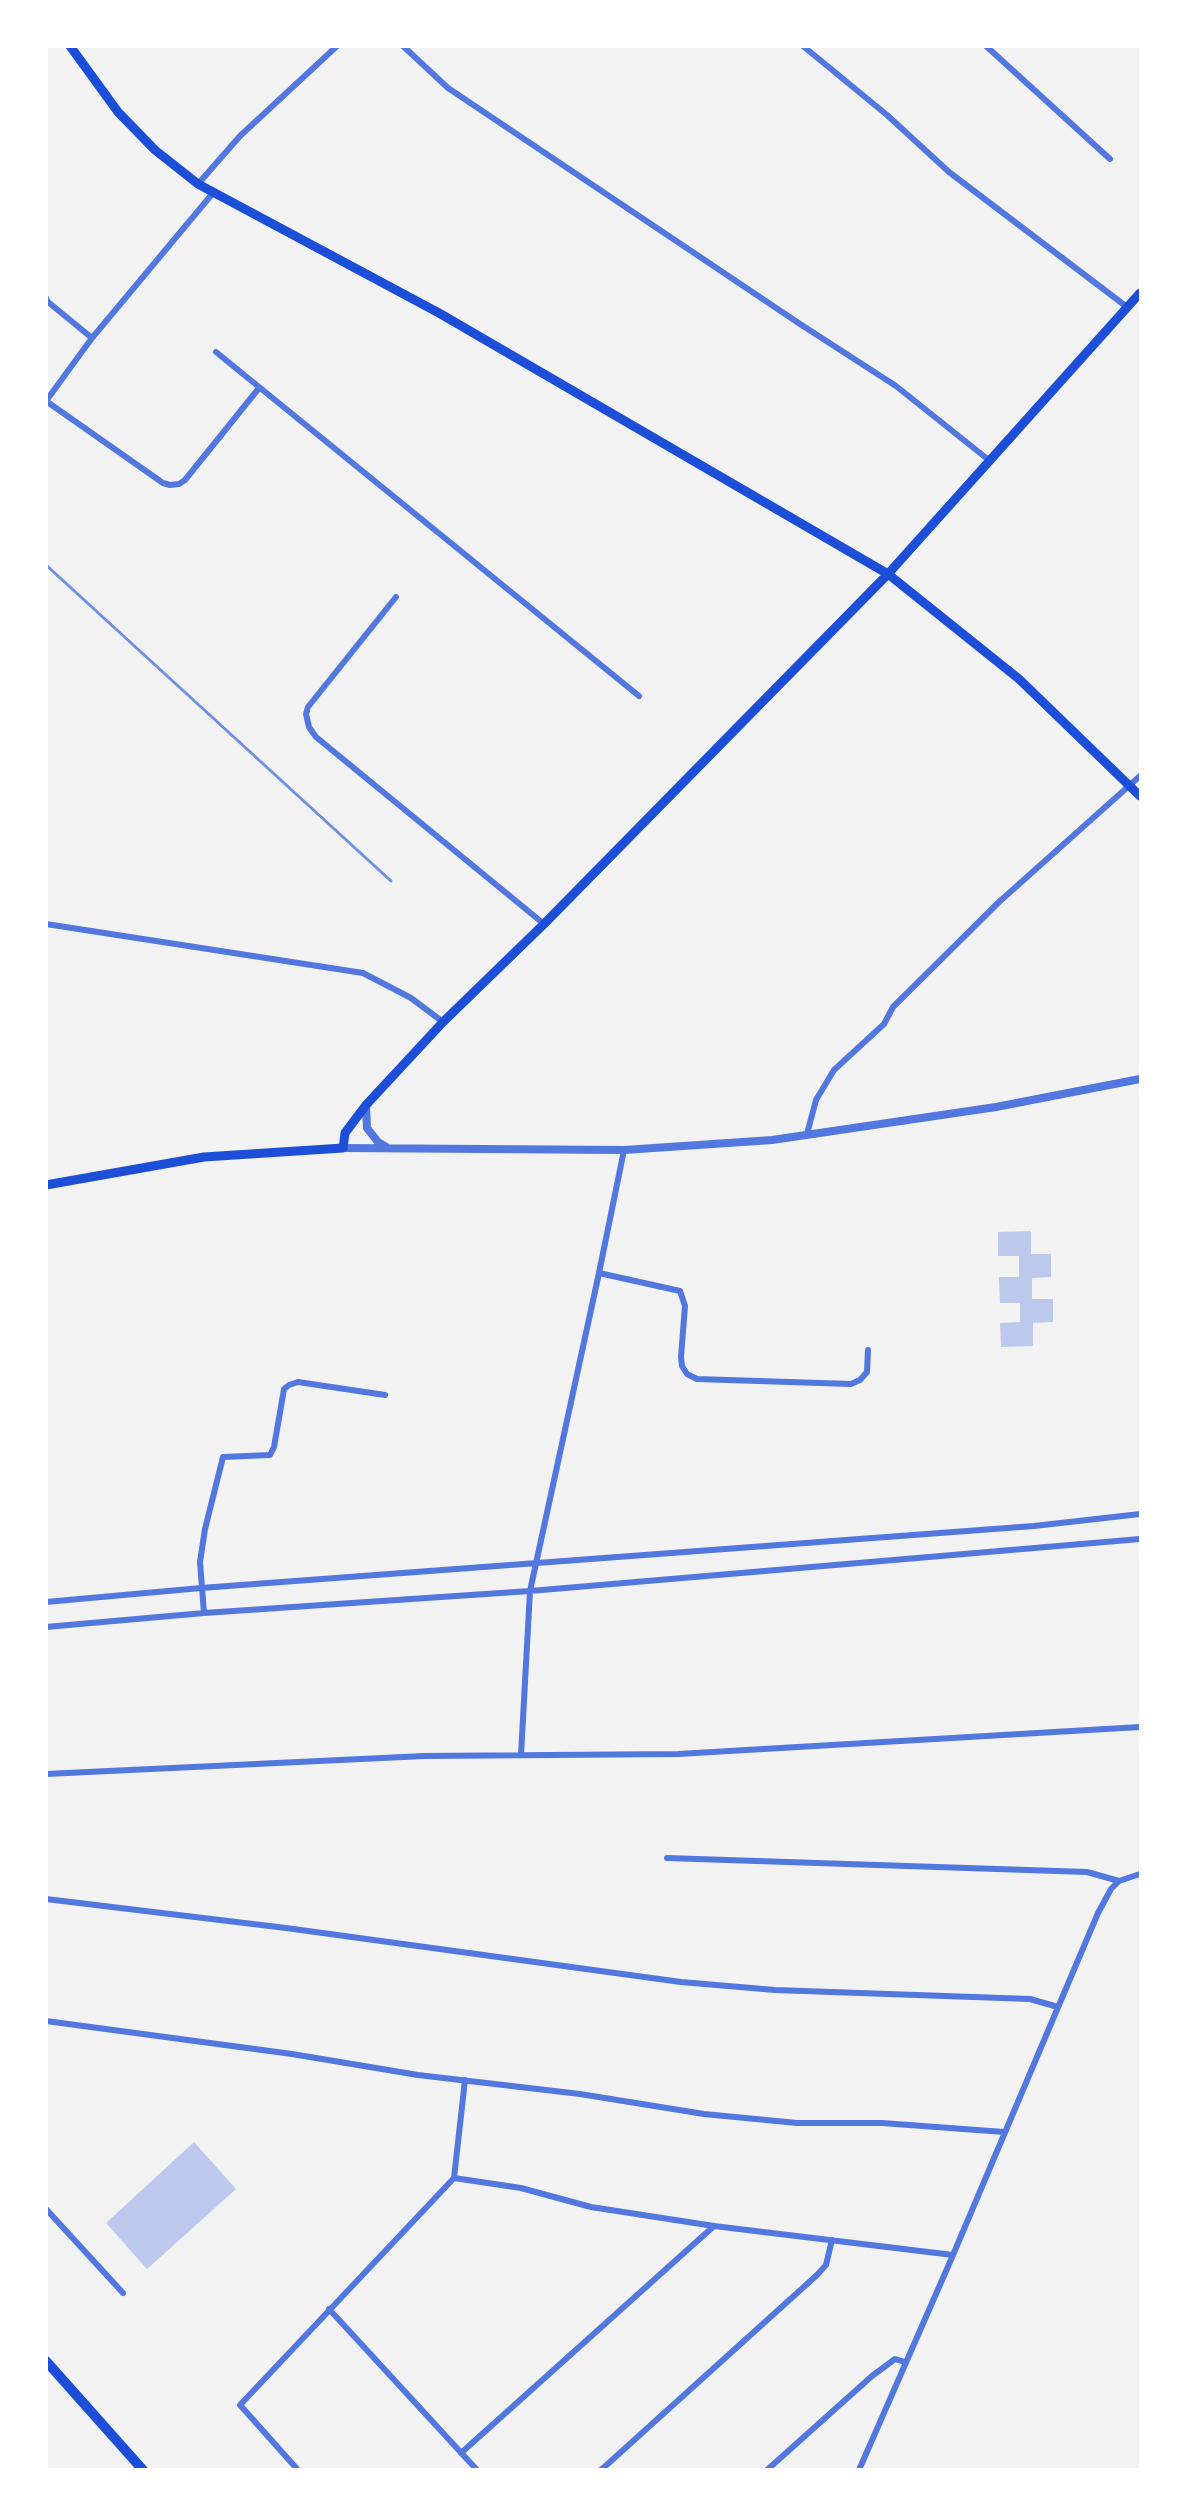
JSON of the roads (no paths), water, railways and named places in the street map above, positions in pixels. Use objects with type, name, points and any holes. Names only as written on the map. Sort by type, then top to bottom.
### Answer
[{"type":"main road","points":[[70,46],[118,112],[155,150],[198,184],[440,313],[888,574],[1019,679],[1140,796]]},
{"type":"main road","points":[[46,1185],[204,1157],[342,1148],[345,1133],[366,1105],[443,1022],[544,924],[888,574],[1140,292]]},
{"type":"main road","points":[[46,2361],[143,2469]]},
{"type":"street","points":[[198,184],[240,136],[337,46]]},
{"type":"street","points":[[403,46],[448,88],[790,318],[896,386],[990,461]]},
{"type":"street","points":[[803,46],[887,115],[949,172],[1127,307]]},
{"type":"street","points":[[986,46],[1110,159]]},
{"type":"street","points":[[213,193],[92,339],[46,401],[164,483],[171,485],[185,480],[259,388]]},
{"type":"street","points":[[46,298],[92,339]]},
{"type":"street","points":[[216,352],[639,696]]},
{"type":"street","points":[[396,597],[308,707],[306,714],[309,727],[316,737],[544,924]]},
{"type":"street","points":[[807,1134],[816,1100],[834,1070],[884,1024],[893,1007],[999,902],[1131,787],[1140,776]]},
{"type":"street","points":[[46,924],[363,973],[411,998],[443,1022]]},
{"type":"street","points":[[342,1148],[624,1150],[772,1140],[996,1107],[1140,1079]]},
{"type":"street","points":[[366,1105],[367,1128],[378,1142],[388,1148]]},
{"type":"street","points":[[521,1755],[530,1591],[600,1273],[624,1150]]},
{"type":"street","points":[[600,1273],[680,1291],[685,1306],[682,1366],[687,1374],[697,1379],[851,1384],[860,1380],[867,1372],[868,1350]]},
{"type":"street","points":[[204,1613],[200,1562],[205,1529],[222,1457],[270,1455],[274,1447],[284,1389],[289,1385],[298,1382],[385,1395]]},
{"type":"street","points":[[46,1602],[537,1562],[1034,1526],[1140,1514]]},
{"type":"street","points":[[46,1627],[204,1613],[530,1591],[1140,1539]]},
{"type":"street","points":[[46,1774],[424,1756],[678,1754],[1140,1727]]},
{"type":"street","points":[[667,1858],[1087,1872],[1119,1881]]},
{"type":"street","points":[[859,2469],[953,2255],[1098,1912],[1111,1889],[1119,1881],[1140,1874]]},
{"type":"street","points":[[46,1899],[286,1928],[681,1982],[775,1990],[1030,1999],[1058,2007]]},
{"type":"street","points":[[46,2021],[751,2118],[797,2123],[882,2123],[1004,2132]]},
{"type":"street","points":[[297,2469],[240,2405],[454,2178],[465,2080]]},
{"type":"street","points":[[454,2178],[521,2188],[591,2207],[714,2226],[953,2255]]},
{"type":"street","points":[[46,2209],[123,2293]]},
{"type":"street","points":[[461,2453],[714,2226]]},
{"type":"street","points":[[601,2469],[817,2275],[826,2265],[832,2240]]},
{"type":"street","points":[[329,2309],[477,2469]]},
{"type":"street","points":[[767,2469],[872,2376],[895,2359],[905,2362]]},
{"type":"railway","points":[[46,565],[391,881]]}]
